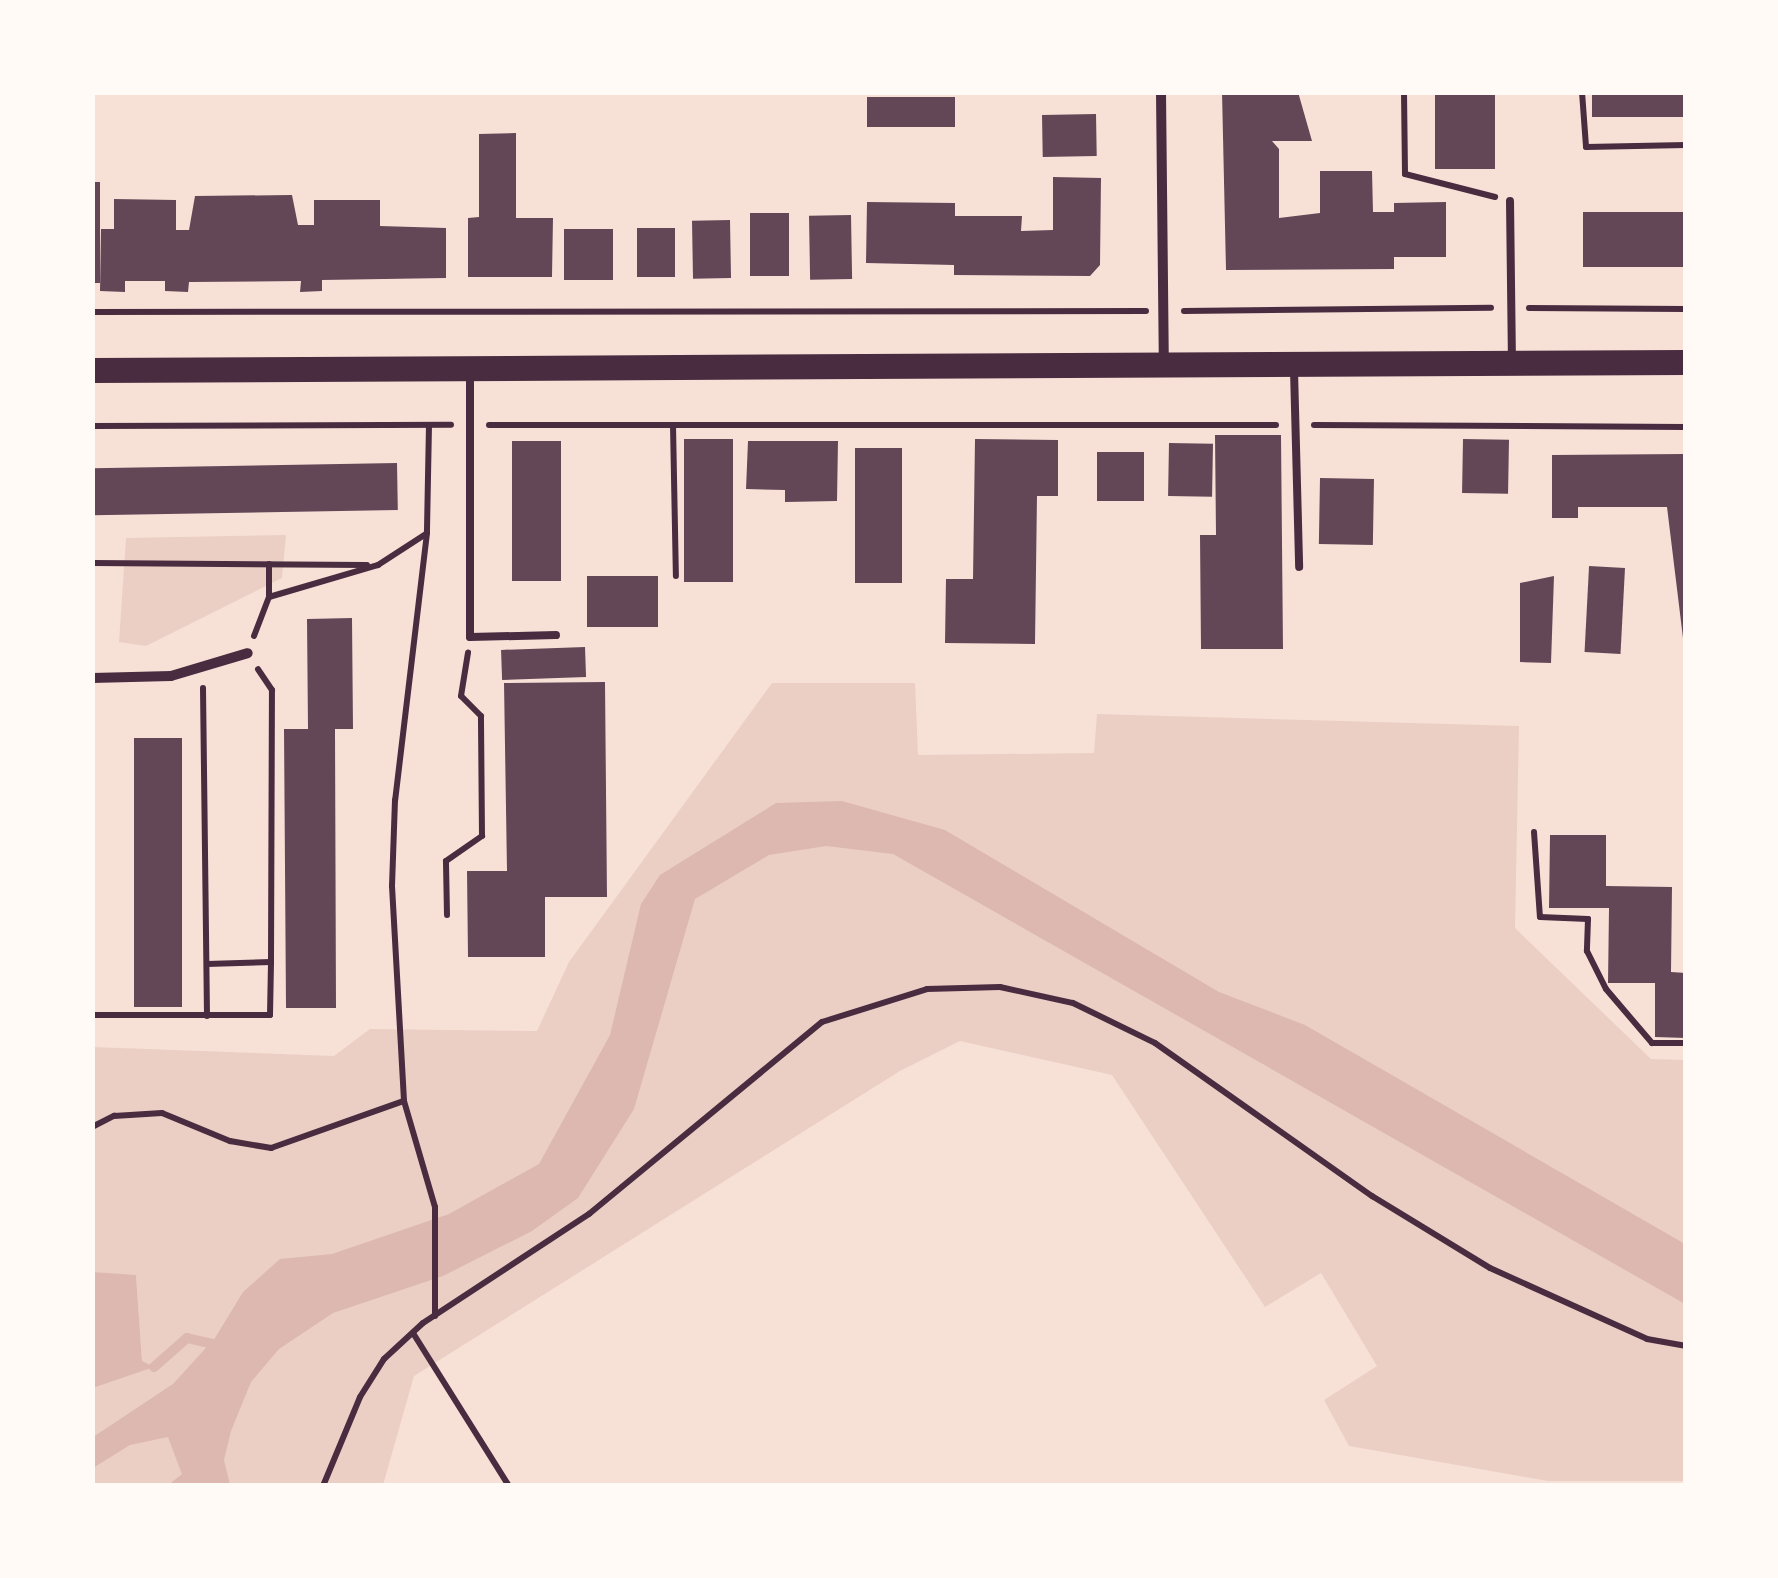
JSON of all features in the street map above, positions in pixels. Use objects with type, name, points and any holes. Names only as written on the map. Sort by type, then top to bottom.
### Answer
[{"type":"main road","points":[[92,370],[1686,362]]},
{"type":"street","points":[[1162,92],[1164,366]]},
{"type":"street","points":[[92,678],[171,676],[248,653]]},
{"type":"lane","points":[[1510,200],[1512,364]]},
{"type":"lane","points":[[1294,366],[1299,566]]},
{"type":"lane","points":[[470,369],[470,637],[556,636]]},
{"type":"path","points":[[1404,92],[1405,174],[1510,200]]},
{"type":"path","points":[[1582,92],[1586,147],[1686,145]]},
{"type":"path","points":[[1188,311],[1686,310]]},
{"type":"path","points":[[92,312],[1140,311]]},
{"type":"path","points":[[673,425],[676,576]]},
{"type":"path","points":[[92,426],[1686,427]]},
{"type":"path","points":[[429,426],[427,533],[395,800],[393,903],[404,1101],[435,1206],[435,1316]]},
{"type":"path","points":[[269,597],[378,565],[427,533]]},
{"type":"path","points":[[92,562],[378,565]]},
{"type":"path","points":[[92,1015],[270,1014],[272,690],[248,653],[269,597],[269,564]]},
{"type":"path","points":[[447,915],[446,860],[482,836],[480,716],[462,696],[470,637]]},
{"type":"path","points":[[203,666],[207,1016]]},
{"type":"path","points":[[1534,832],[1540,917],[1588,918],[1587,951],[1606,989],[1652,1043],[1686,1044]]},
{"type":"path","points":[[206,964],[271,962]]},
{"type":"path","points":[[323,1486],[360,1397],[384,1360],[413,1332],[589,1214],[822,1022],[927,989],[1000,987],[1073,1003],[1155,1043],[1372,1196],[1490,1268],[1647,1339],[1686,1346]]},
{"type":"path","points":[[92,1127],[114,1116],[162,1113],[230,1141],[271,1148],[404,1101]]},
{"type":"path","points":[[413,1332],[509,1486]]},
{"type":"shaded area","points":[[286,535],[282,578],[146,646],[119,642],[126,538]]},
{"type":"shaded area","points":[[772,683],[915,683],[918,755],[1094,753],[1097,714],[1519,726],[1515,928],[1651,1059],[1685,1060],[1685,1481],[1548,1481],[1349,1446],[1324,1400],[1377,1366],[1321,1273],[1265,1307],[1112,1075],[960,1041],[900,1071],[414,1376],[383,1485],[93,1486],[93,1388],[153,1367],[142,1362],[136,1276],[93,1272],[93,1047],[334,1056],[370,1029],[537,1031],[569,962]]},
{"type":"shaded area","points":[[842,801],[945,830],[1219,992],[1305,1025],[1685,1244],[1685,1304],[893,854],[826,846],[769,855],[695,899],[634,1109],[578,1198],[532,1231],[443,1276],[333,1313],[279,1349],[251,1382],[231,1431],[224,1460],[230,1485],[186,1485],[168,1437],[130,1445],[93,1468],[93,1437],[173,1384],[215,1338],[243,1292],[280,1259],[332,1254],[449,1214],[539,1164],[610,1035],[641,904],[660,875],[776,803]]},
{"type":"shaded area","points":[[93,1272],[136,1275],[142,1361],[154,1367],[93,1388]]},
{"type":"building","points":[[1222,92],[1298,92],[1312,141],[1272,141],[1279,149],[1279,218],[1320,213],[1320,171],[1372,171],[1373,212],[1394,212],[1394,203],[1446,202],[1446,257],[1394,257],[1394,269],[1226,270]]},
{"type":"building","points":[[1435,92],[1495,92],[1495,169],[1435,169]]},
{"type":"building","points":[[1592,92],[1686,92],[1686,117],[1592,117]]},
{"type":"building","points":[[867,97],[955,97],[955,127],[867,127]]},
{"type":"building","points":[[1096,114],[1097,156],[1043,157],[1042,115]]},
{"type":"building","points":[[516,133],[516,218],[553,218],[552,277],[468,277],[468,218],[479,217],[479,134]]},
{"type":"building","points":[[1053,177],[1101,178],[1100,265],[1090,276],[954,275],[954,265],[866,263],[867,202],[955,203],[955,216],[1022,216],[1021,231],[1053,230]]},
{"type":"building","points":[[92,182],[100,182],[100,283],[92,283]]},
{"type":"building","points":[[292,195],[298,225],[314,225],[314,200],[380,200],[380,226],[446,228],[446,278],[322,280],[322,291],[300,292],[301,281],[189,282],[188,292],[165,291],[165,281],[125,281],[125,292],[100,291],[101,229],[114,229],[114,199],[176,200],[176,230],[189,230],[195,196]]},
{"type":"building","points":[[1583,212],[1686,212],[1686,267],[1583,267]]},
{"type":"building","points":[[750,213],[789,213],[789,276],[750,276]]},
{"type":"building","points":[[851,215],[852,279],[810,280],[809,216]]},
{"type":"building","points":[[730,220],[731,278],[693,279],[692,221]]},
{"type":"building","points":[[637,228],[675,228],[675,277],[637,277]]},
{"type":"building","points":[[564,229],[613,229],[613,280],[564,280]]},
{"type":"building","points":[[1215,435],[1281,435],[1283,649],[1201,649],[1200,535],[1216,535]]},
{"type":"building","points":[[684,439],[733,439],[733,582],[684,582]]},
{"type":"building","points":[[975,439],[1058,440],[1058,496],[1037,496],[1035,644],[945,643],[946,579],[973,579]]},
{"type":"building","points":[[1463,439],[1509,440],[1508,494],[1462,493]]},
{"type":"building","points":[[512,441],[561,441],[561,581],[512,581]]},
{"type":"building","points":[[748,441],[838,441],[837,501],[785,502],[785,490],[746,489]]},
{"type":"building","points":[[1169,443],[1213,444],[1212,497],[1168,496]]},
{"type":"building","points":[[855,448],[902,448],[902,583],[855,583]]},
{"type":"building","points":[[1097,452],[1144,452],[1144,501],[1097,501]]},
{"type":"building","points":[[1684,454],[1686,638],[1667,507],[1578,507],[1578,518],[1552,518],[1552,455]]},
{"type":"building","points":[[397,463],[398,510],[93,515],[92,468]]},
{"type":"building","points":[[1320,478],[1374,479],[1373,545],[1319,544]]},
{"type":"building","points":[[1589,566],[1625,568],[1620,654],[1585,652]]},
{"type":"building","points":[[587,576],[658,576],[658,627],[587,627]]},
{"type":"building","points":[[1554,576],[1551,663],[1520,662],[1520,583]]},
{"type":"building","points":[[352,618],[353,729],[335,729],[336,1008],[286,1008],[284,729],[308,729],[307,619]]},
{"type":"building","points":[[585,647],[586,677],[502,680],[501,650]]},
{"type":"building","points":[[605,682],[607,897],[545,897],[545,957],[468,957],[467,871],[507,871],[504,683]]},
{"type":"building","points":[[134,738],[182,738],[182,1007],[134,1007]]},
{"type":"building","points":[[1550,835],[1606,835],[1606,886],[1672,887],[1671,972],[1686,973],[1686,1038],[1655,1037],[1655,983],[1608,983],[1609,908],[1549,908]]},
{"type":"waterway","points":[[154,1367],[187,1338],[221,1346]]},
{"type":"waterway","points":[[175,1486],[194,1471]]}]
